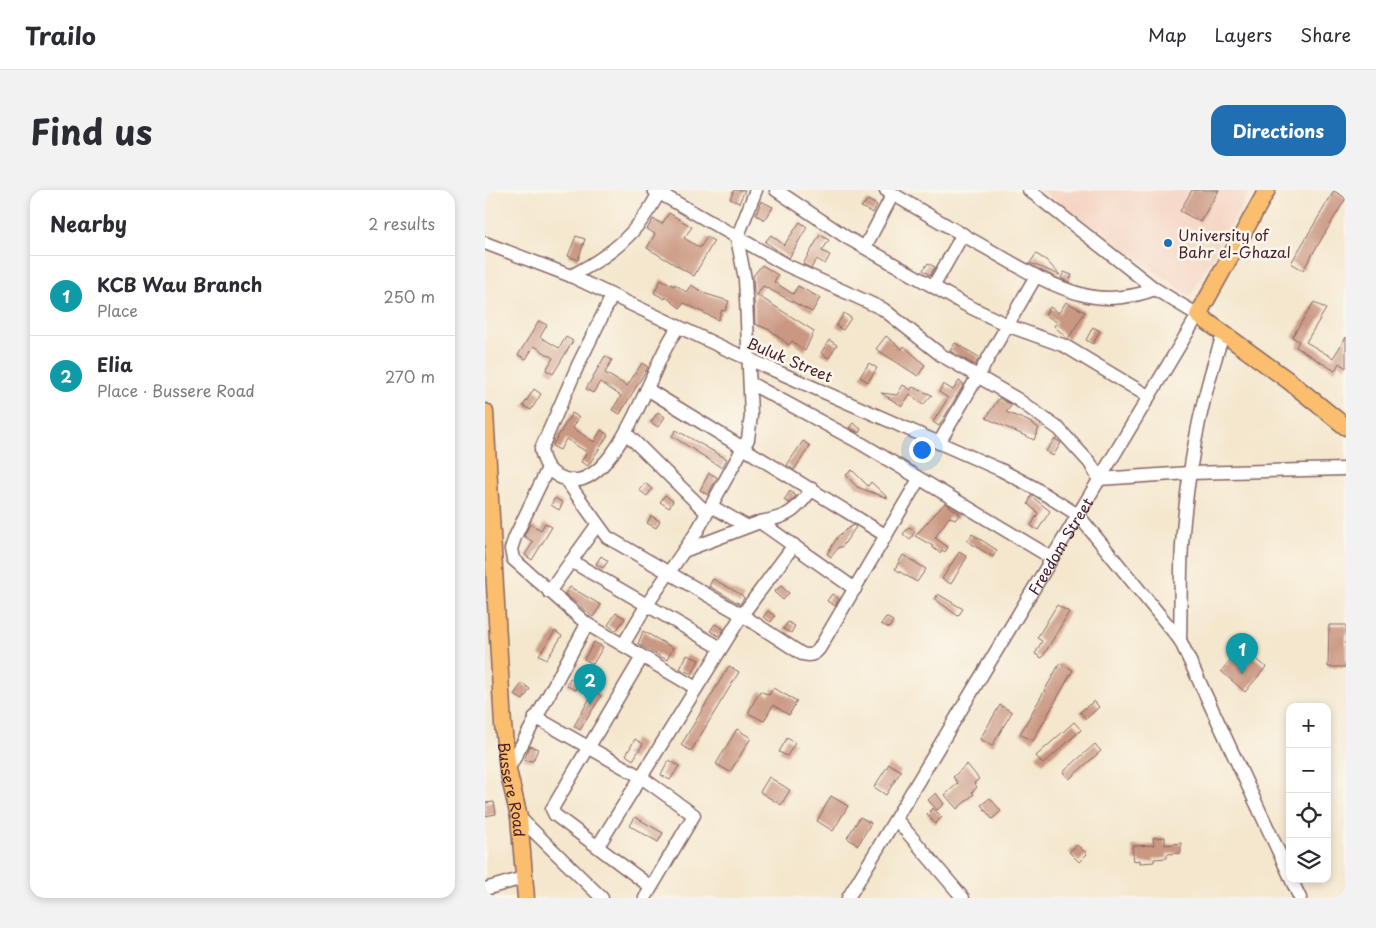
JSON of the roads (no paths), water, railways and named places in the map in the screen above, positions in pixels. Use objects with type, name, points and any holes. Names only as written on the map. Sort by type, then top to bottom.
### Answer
[{"type":"main road","name":"Freedom Street","points":[[1198,315],[1267,190]]},
{"type":"main road","points":[[1198,315],[1223,332],[1346,427]]},
{"type":"main road","name":"Bussere Road","points":[[485,412],[486,471],[499,676],[508,770],[519,817],[526,898]]},
{"type":"street","points":[[623,645],[646,606],[684,551],[709,510],[744,448],[750,430],[750,383],[745,279],[737,238],[756,190]]},
{"type":"street","points":[[775,190],[865,247],[964,304],[1009,326],[1065,346],[1149,396]]},
{"type":"street","points":[[1029,190],[1155,289],[1198,315]]},
{"type":"street","points":[[571,276],[599,262],[626,241],[645,218],[656,191],[786,265],[883,309],[941,355],[1017,399],[1059,429],[1090,463],[1099,479],[1189,473],[1346,469]]},
{"type":"street","points":[[865,247],[889,192],[1036,276],[1086,296],[1113,298],[1143,294],[1155,289]]},
{"type":"street","points":[[934,285],[963,234]]},
{"type":"street","name":"Buluk Street","points":[[485,243],[571,276],[678,327],[939,443],[1035,488],[1078,515],[1180,640]]},
{"type":"street","points":[[939,443],[979,378],[1036,276]]},
{"type":"street","points":[[612,296],[578,365],[541,448],[543,460],[548,468],[567,480],[597,525],[607,537],[620,546],[669,572],[742,615],[802,654],[809,656],[814,654],[819,648],[919,479]]},
{"type":"street","name":"Freedom Street","points":[[848,898],[1198,315]]},
{"type":"street","points":[[567,480],[577,480],[599,469],[607,462],[626,433],[666,347],[678,327]]},
{"type":"street","points":[[1223,332],[1211,370],[1189,473],[1182,546],[1180,640],[1286,867]]},
{"type":"street","points":[[750,383],[862,444],[1052,558]]},
{"type":"street","points":[[647,389],[885,535]]},
{"type":"street","points":[[626,433],[709,510],[746,526]]},
{"type":"street","points":[[548,468],[511,549],[513,559],[587,624],[696,688]]},
{"type":"street","points":[[684,551],[746,526],[782,518],[796,510],[812,490]]},
{"type":"street","points":[[760,522],[855,589]]},
{"type":"street","points":[[549,592],[597,525]]},
{"type":"street","points":[[598,846],[742,615],[795,545]]},
{"type":"street","points":[[571,561],[721,648]]},
{"type":"street","points":[[508,770],[587,624]]},
{"type":"street","points":[[535,717],[588,746],[641,777],[694,815],[648,892],[598,846],[555,815],[552,808],[588,746],[642,657]]},
{"type":"street","points":[[519,817],[602,898]]},
{"type":"street","points":[[896,819],[963,898]]},
{"type":"street","points":[[485,889],[523,878]]},
{"type":"street","points":[[1293,883],[1300,898]]},
{"type":"place","name":"University of Bahr el-Ghazal","points":[[1168,243]]},
{"type":"place","name":"KCB Wau Branch","points":[[1242,674]]},
{"type":"place","name":"Elia","points":[[590,705]]}]
